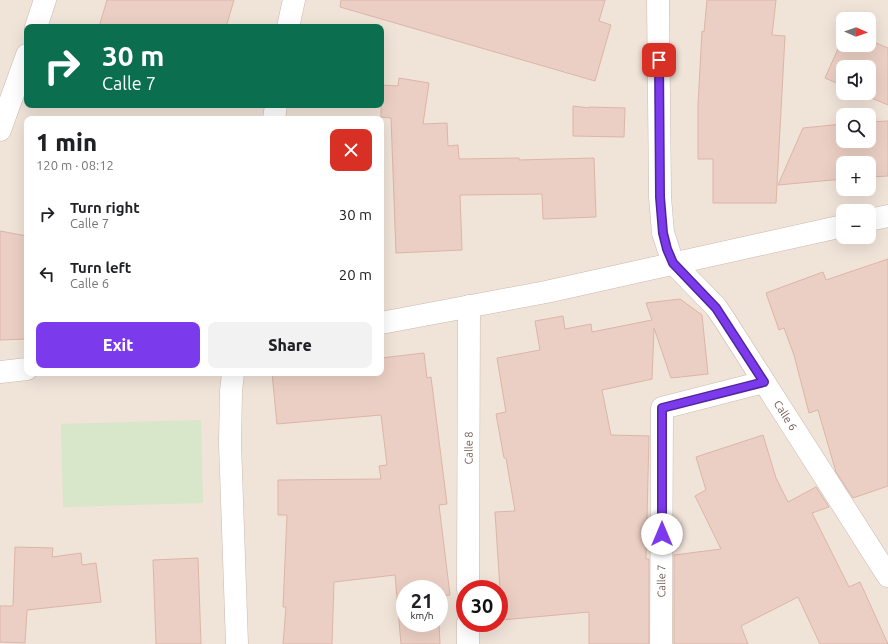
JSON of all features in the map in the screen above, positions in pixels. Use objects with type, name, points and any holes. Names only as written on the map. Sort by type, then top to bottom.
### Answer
[{"type":"street","points":[[37,24],[45,0]]},
{"type":"street","points":[[289,24],[294,0]]},
{"type":"street","points":[[658,0],[660,197],[663,233],[673,263]]},
{"type":"street","points":[[0,130],[24,63]]},
{"type":"street","points":[[876,219],[888,216]]},
{"type":"street","points":[[384,322],[546,292],[836,228]]},
{"type":"street","name":"Calle 6","points":[[673,263],[716,308],[888,576]]},
{"type":"street","name":"Calle 8","points":[[468,580],[469,306]]},
{"type":"street","points":[[0,372],[24,369]]},
{"type":"street","points":[[233,376],[230,443],[237,644]]},
{"type":"street","name":"Calle 7","points":[[661,644],[662,408],[764,382]]},
{"type":"street","points":[[468,632],[468,644]]},
{"type":"shaded area","points":[[0,0],[888,0],[888,644],[0,644]]},
{"type":"green space","points":[[201,420],[203,503],[63,507],[61,424]]},
{"type":"building","points":[[107,0],[234,0],[227,24],[100,24]]},
{"type":"building","points":[[341,0],[605,0],[599,21],[611,25],[595,81],[340,7]]},
{"type":"building","points":[[707,0],[776,0],[772,35],[785,36],[776,203],[713,203],[713,159],[698,159],[698,105],[702,31],[704,32]]},
{"type":"building","points":[[876,43],[888,48],[888,105],[876,100],[876,60],[836,60],[836,83],[825,78],[837,52],[876,52]]},
{"type":"building","points":[[399,78],[429,83],[423,124],[447,123],[448,146],[458,145],[459,159],[519,158],[519,160],[594,158],[596,217],[543,219],[542,194],[460,195],[462,250],[396,253],[391,118],[381,116],[381,108],[384,108],[384,85],[398,86]]},
{"type":"building","points":[[573,106],[589,108],[625,108],[624,137],[573,136]]},
{"type":"building","points":[[888,121],[888,176],[876,177],[876,156],[836,156],[836,180],[778,185],[803,128],[836,125],[836,148],[876,148],[876,122]]},
{"type":"building","points":[[0,231],[24,235],[24,339],[0,340]]},
{"type":"building","points":[[888,259],[888,486],[853,498],[836,472],[818,410],[809,413],[794,355],[784,328],[779,330],[766,293],[823,272],[826,280]]},
{"type":"building","points":[[680,299],[702,315],[708,374],[671,378],[654,328],[652,379],[602,390],[611,435],[649,436],[646,559],[649,559],[649,644],[589,644],[589,612],[508,619],[508,580],[499,580],[495,512],[515,511],[506,458],[504,458],[496,414],[506,412],[497,358],[540,350],[535,321],[563,316],[565,329],[591,324],[592,332],[652,320],[646,303]]},
{"type":"building","points":[[424,353],[427,378],[431,377],[447,504],[439,505],[450,595],[448,595],[448,580],[396,580],[396,586],[395,575],[334,582],[332,644],[283,644],[286,607],[283,607],[287,515],[278,515],[278,480],[381,479],[379,466],[387,465],[381,415],[277,424],[272,376],[384,376],[384,358]]},
{"type":"building","points":[[763,435],[776,478],[788,502],[816,487],[829,507],[812,513],[849,587],[860,582],[888,644],[820,644],[798,597],[741,626],[748,644],[674,644],[674,555],[721,549],[695,496],[706,490],[696,457]]},
{"type":"building","points":[[15,547],[53,548],[52,557],[81,553],[82,565],[96,563],[101,602],[27,610],[25,643],[0,642],[0,606],[13,606]]},
{"type":"building","points":[[198,558],[201,644],[156,644],[153,560]]},
{"type":"building","points":[[400,632],[439,632],[440,644],[401,644]]},
{"type":"route","points":[[659,60],[660,197],[663,233],[667,249],[673,263],[716,308],[764,382],[662,408],[662,534]]}]
